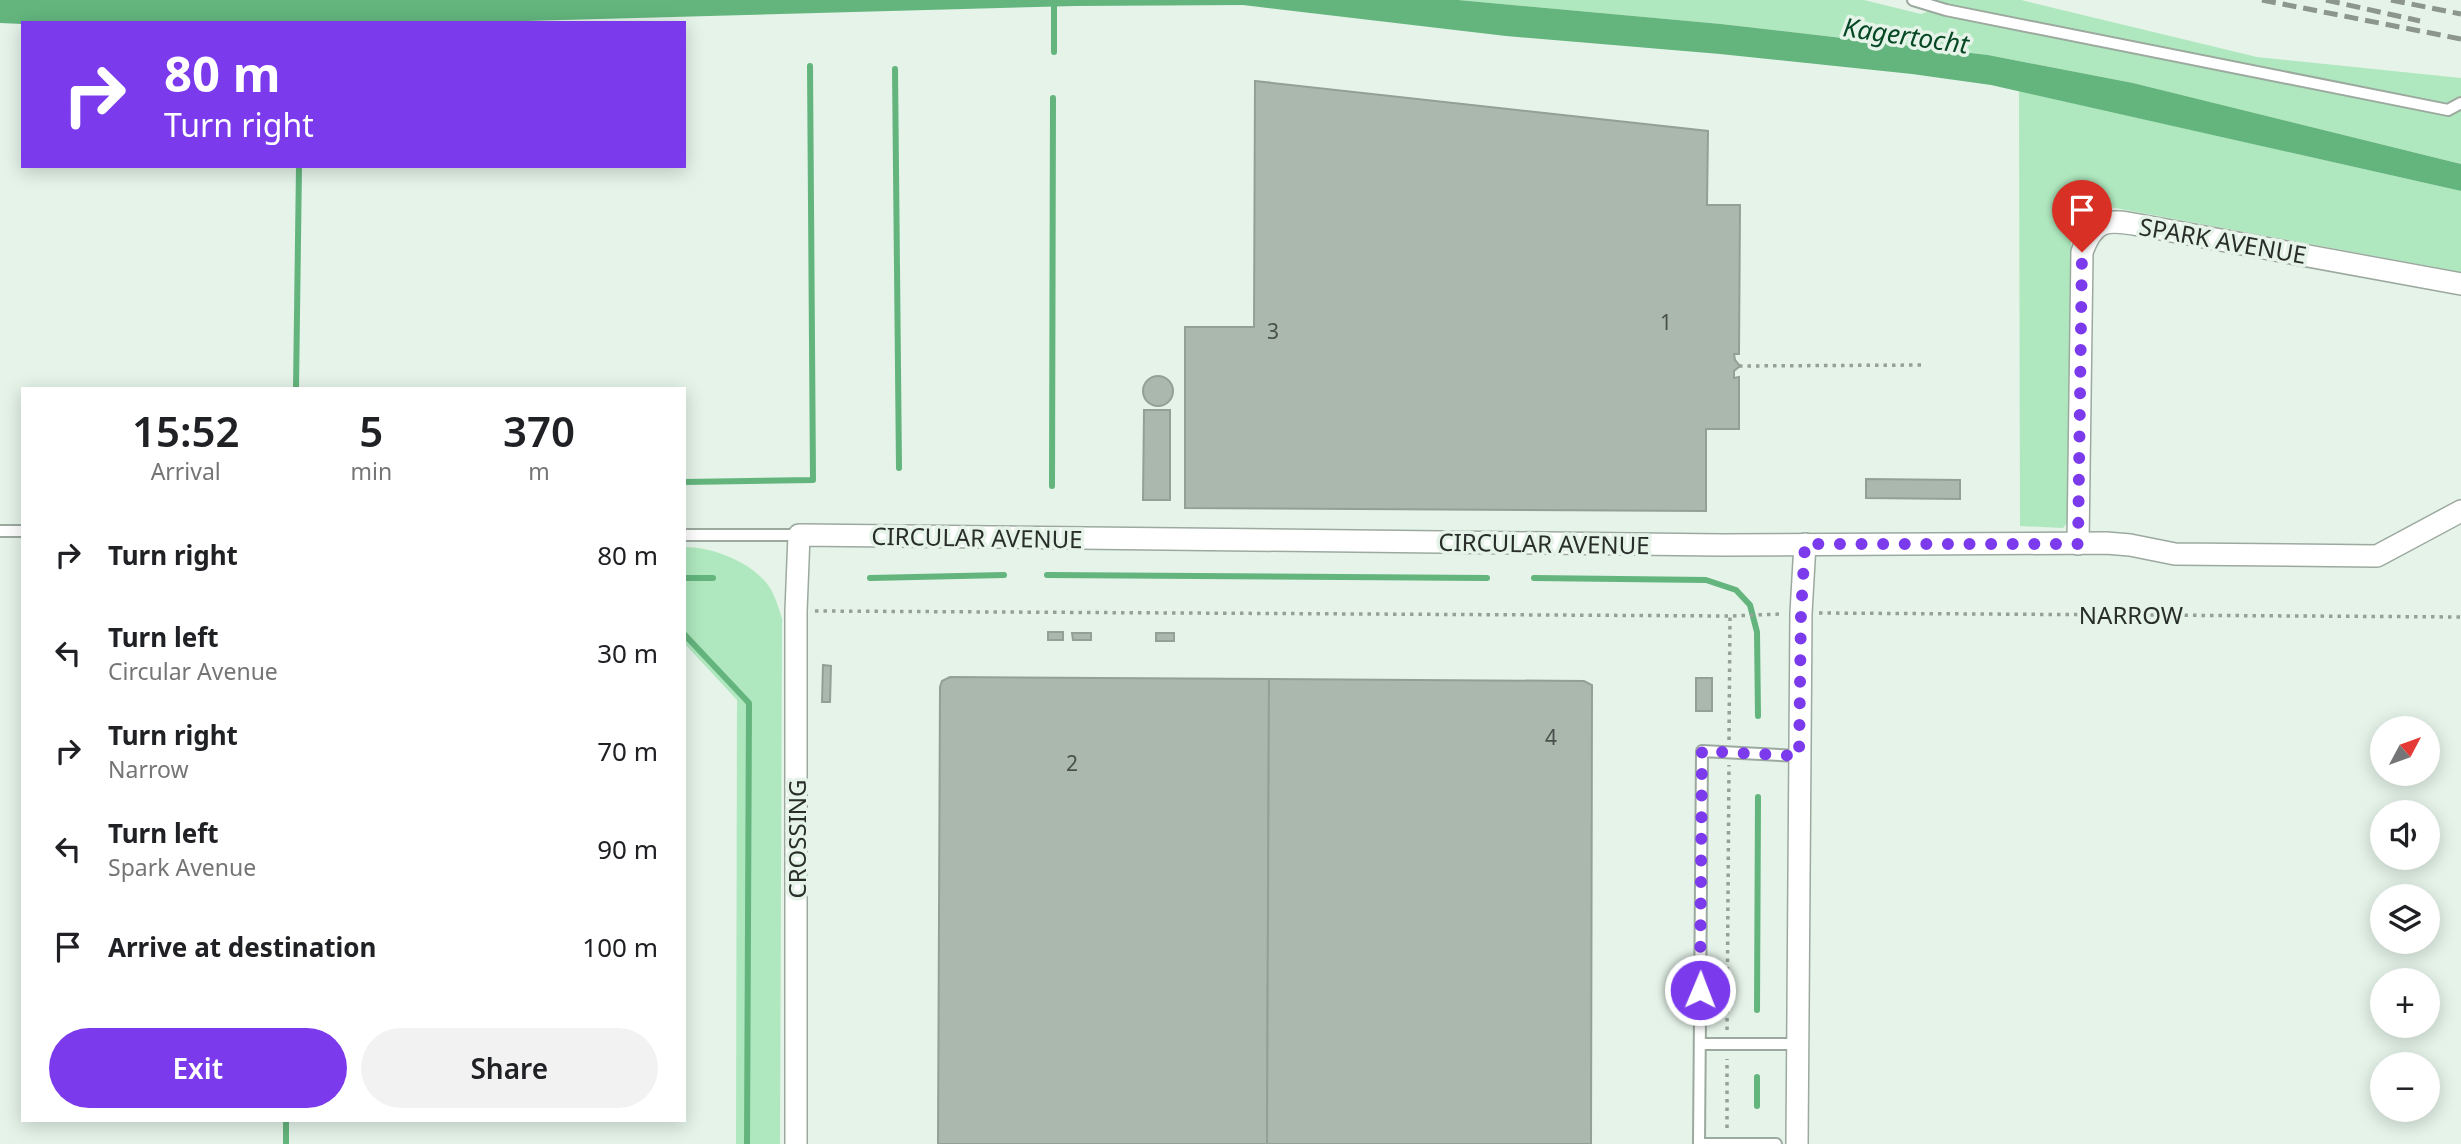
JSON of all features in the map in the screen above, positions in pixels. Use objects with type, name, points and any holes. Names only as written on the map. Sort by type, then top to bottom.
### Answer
[{"type":"street","name":"SPARK AVENUE","points":[[2078,544],[2082,252],[2089,233],[2102,223],[2118,221],[2461,284]]},
{"type":"street","points":[[1797,1144],[1799,756],[1805,544],[2130,545],[2175,554],[2377,556],[2461,512]]},
{"type":"street","name":"CIRCULAR AVENUE","points":[[799,535],[1805,544]]},
{"type":"street","name":"CROSSING","points":[[796,1144],[796,611],[799,535]]},
{"type":"lane","points":[[1913,0],[1946,10],[2448,110],[2461,103]]},
{"type":"lane","points":[[0,531],[21,531]]},
{"type":"lane","name":"CIRCULAR AVENUE","points":[[686,535],[799,535]]},
{"type":"lane","points":[[1776,1144],[1699,1144],[1702,751],[1799,756]]},
{"type":"lane","points":[[1700,1044],[1798,1045]]},
{"type":"path","points":[[1739,366],[1924,365]]},
{"type":"path","points":[[796,611],[1730,616],[1778,614]]},
{"type":"path","name":"NARROW","points":[[1801,613],[2461,617]]},
{"type":"path","points":[[1727,1144],[1730,616]]},
{"type":"shaded area","points":[[0,0],[1458,0],[1721,24],[1988,55],[2133,83],[2461,164],[2461,191],[1991,85],[1720,54],[1506,36],[1243,5],[1075,6],[527,21],[0,23]]},
{"type":"shaded area","points":[[1458,0],[1864,0],[1921,14],[1932,10],[1938,0],[2021,0],[2257,57],[2461,78],[2461,164],[2133,83],[1988,55],[1721,24]]},
{"type":"shaded area","points":[[2019,91],[2461,191],[2461,272],[2110,207],[2091,215],[2082,223],[2071,241],[2068,522],[2063,528],[2020,526]]},
{"type":"shaded area","points":[[686,547],[720,553],[754,571],[770,588],[782,619],[780,1144],[736,1144],[737,700],[686,645]]},
{"type":"building","points":[[1255,81],[1708,131],[1707,205],[1740,205],[1739,354],[1734,354],[1740,366],[1734,371],[1734,378],[1739,377],[1739,429],[1706,429],[1706,511],[1185,508],[1185,327],[1254,327]]},
{"type":"building","points":[[1158,376],[1169,380],[1173,391],[1169,402],[1158,406],[1147,402],[1143,391],[1147,380]]},
{"type":"building","points":[[1144,410],[1170,410],[1170,500],[1143,500]]},
{"type":"building","points":[[1866,479],[1960,480],[1960,499],[1866,498]]},
{"type":"building","points":[[1048,632],[1063,632],[1063,640],[1048,640]]},
{"type":"building","points":[[1072,633],[1091,633],[1091,640],[1073,640]]},
{"type":"building","points":[[1156,633],[1174,633],[1174,641],[1156,641]]},
{"type":"building","points":[[823,665],[831,666],[830,702],[822,702]]},
{"type":"building","points":[[950,677],[1269,679],[1267,1144],[938,1144],[940,687],[942,681]]},
{"type":"building","points":[[1696,678],[1712,678],[1712,711],[1696,711]]},
{"type":"building","points":[[1269,679],[1584,681],[1592,685],[1591,1144],[1267,1144]]},
{"type":"waterway","points":[[1054,0],[1054,52]]},
{"type":"waterway","points":[[686,482],[813,480],[810,66]]},
{"type":"waterway","points":[[895,69],[899,468]]},
{"type":"waterway","points":[[1052,486],[1053,98]]},
{"type":"waterway","points":[[296,387],[299,168]]},
{"type":"waterway","points":[[870,578],[1004,575]]},
{"type":"waterway","points":[[1047,575],[1487,578]]},
{"type":"waterway","points":[[686,578],[713,578]]},
{"type":"waterway","points":[[1534,578],[1706,580],[1736,590],[1750,605],[1757,632],[1758,716]]},
{"type":"waterway","points":[[686,636],[749,703],[747,1144]]},
{"type":"waterway","points":[[1757,1010],[1758,797]]},
{"type":"waterway","points":[[1757,1077],[1757,1106]]},
{"type":"waterway","points":[[286,1122],[286,1144]]},
{"type":"railway","points":[[2262,0],[2461,39]]},
{"type":"railway","points":[[2326,0],[2420,21]]},
{"type":"railway","points":[[2391,0],[2461,14]]},
{"type":"route","points":[[1700,990],[1702,751],[1799,756],[1805,544],[2078,544],[2082,252]]},
{"type":"water label","name":"Kagertocht","points":[[1906,35]]}]
